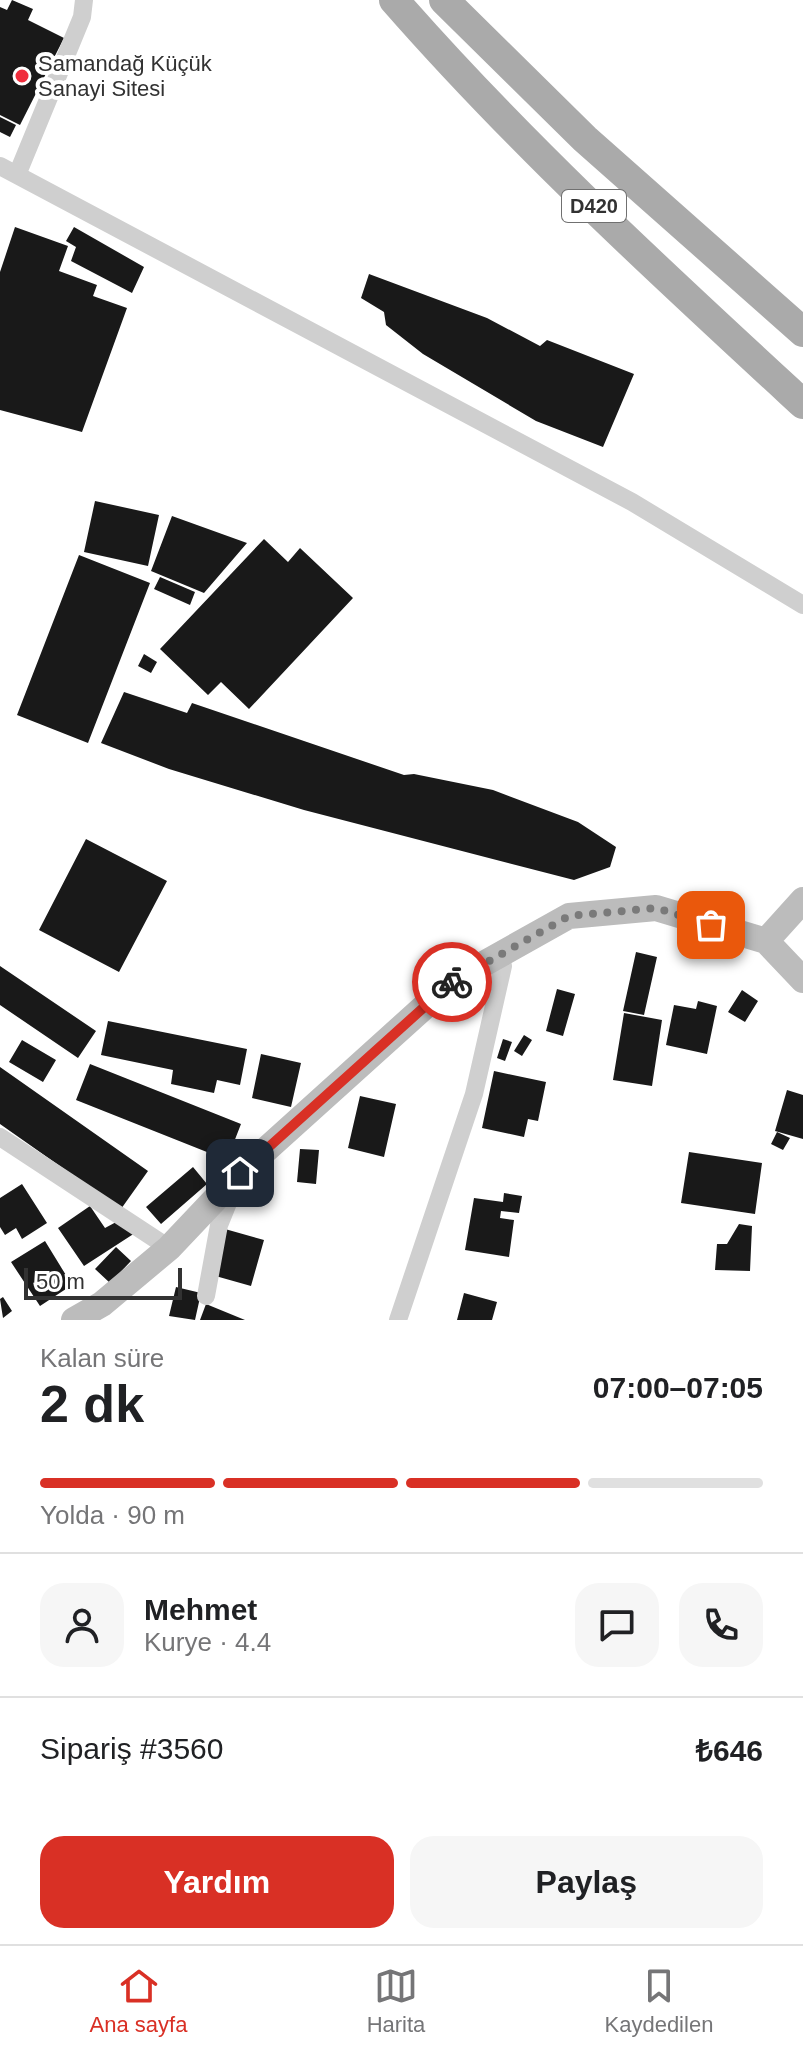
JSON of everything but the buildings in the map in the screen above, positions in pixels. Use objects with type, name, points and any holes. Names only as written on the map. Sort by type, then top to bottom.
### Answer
[{"type":"main road","name":"D420","points":[[394,0],[444,56],[669,281],[803,404]]},
{"type":"main road","name":"D420","points":[[444,0],[585,139],[803,332]]},
{"type":"street","points":[[17,175],[82,17],[84,0]]},
{"type":"street","points":[[0,166],[632,502],[803,605]]},
{"type":"street","points":[[766,941],[803,900]]},
{"type":"street","points":[[74,1320],[102,1304],[169,1248],[240,1173],[453,981],[569,916],[656,908],[766,941],[803,980]]},
{"type":"street","points":[[398,1320],[474,1094],[503,966],[500,955]]},
{"type":"street","points":[[0,1137],[169,1248]]},
{"type":"street","points":[[206,1296],[219,1225],[240,1173]]},
{"type":"way so far","points":[[452,982],[569,916],[656,908],[711,925]]},
{"type":"place","name":"Samandağ Küçük Sanayi Sitesi","points":[[22,76]]},
{"type":"route","points":[[240,1173],[452,982]]}]
